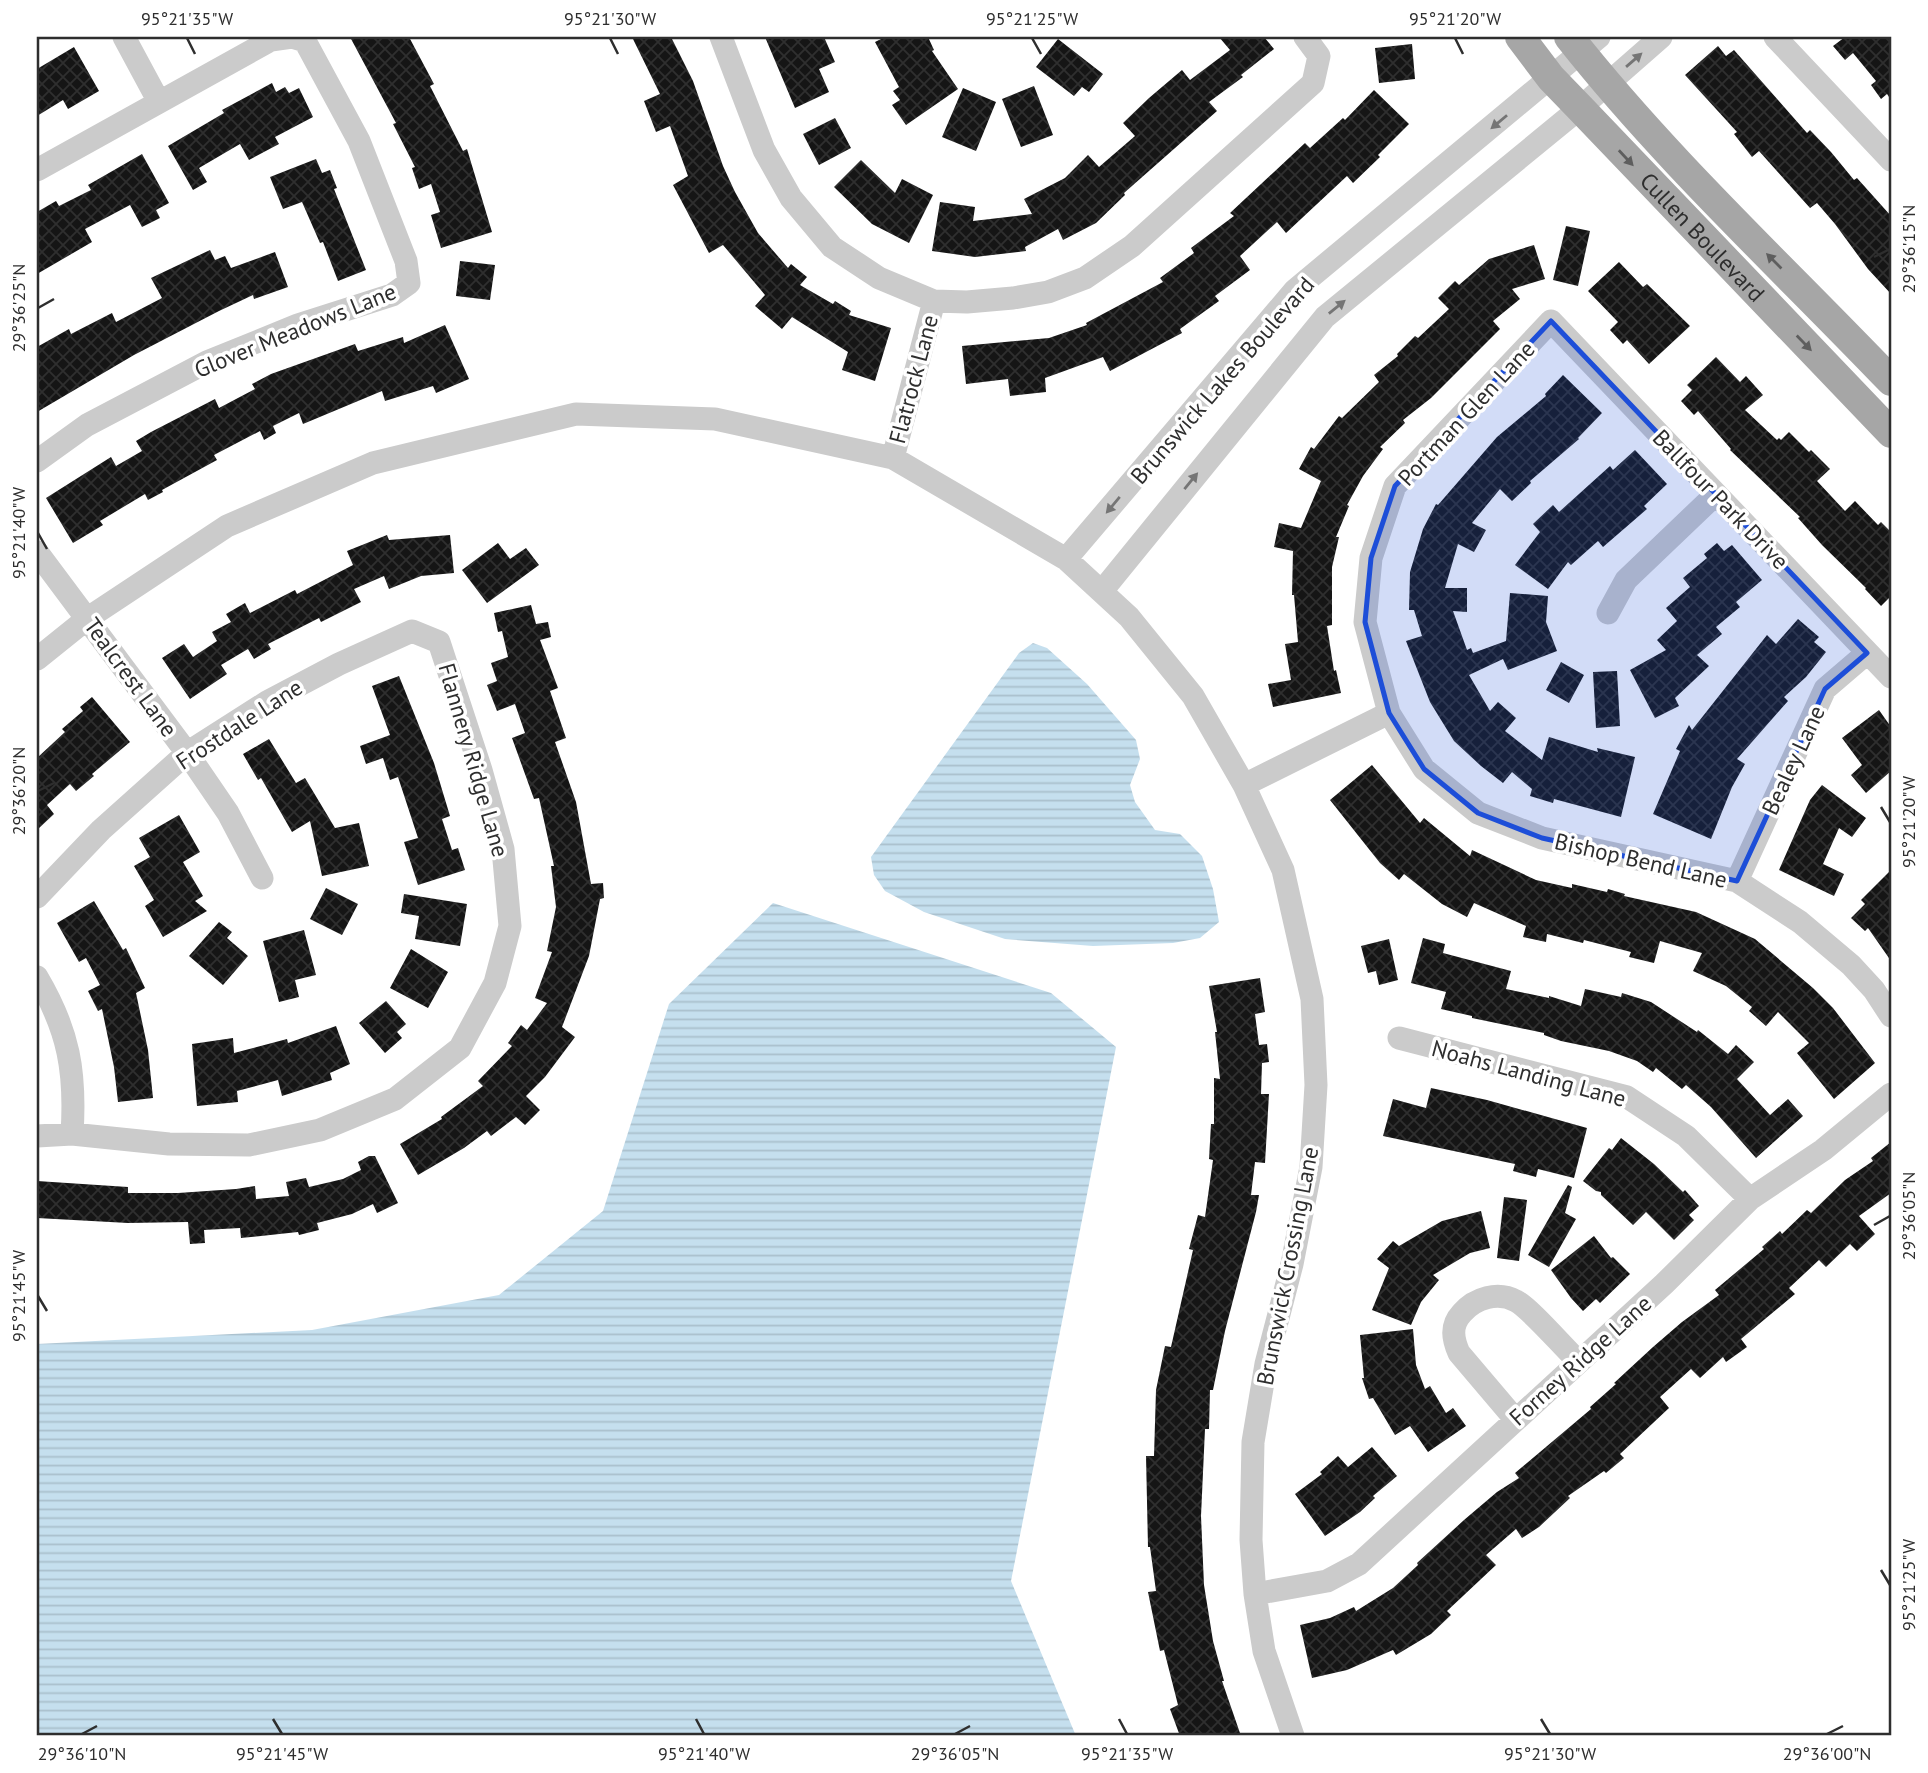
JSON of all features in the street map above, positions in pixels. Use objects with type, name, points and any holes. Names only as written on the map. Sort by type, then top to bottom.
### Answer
[{"type":"main road","name":"Cullen Boulevard","points":[[1520,37],[1551,78],[1891,433]]},
{"type":"main road","name":"Cullen Boulevard","points":[[1583,42],[1607,84],[1738,225],[1891,381]]},
{"type":"street","points":[[124,37],[159,102]]},
{"type":"street","points":[[37,170],[271,40],[292,37]]},
{"type":"street","name":"Glover Meadows Lane","points":[[37,461],[87,425],[207,362],[298,325],[392,295],[409,283],[406,261],[359,141],[305,41],[292,37]]},
{"type":"street","points":[[720,37],[764,150],[791,198],[832,247],[879,278],[934,301],[967,302],[1048,292],[1085,278],[1132,246],[1313,83],[1319,56],[1305,37]]},
{"type":"street","name":"Brunswick Lakes Boulevard","points":[[1102,591],[1325,317],[1580,108],[1661,37]]},
{"type":"street","points":[[1775,37],[1891,160]]},
{"type":"street","name":"Brunswick Lakes Boulevard","points":[[1066,559],[1295,290],[1551,78],[1583,42]]},
{"type":"street","name":"Flatrock Lane","points":[[893,458],[934,301]]},
{"type":"street","name":"Ballfour Park Drive","points":[[1551,321],[1891,677]]},
{"type":"street","name":"Portman Glen Lane","points":[[1389,713],[1365,622],[1371,558],[1395,486],[1551,321]]},
{"type":"street","name":"Brunswick Crossing Lane","points":[[37,659],[88,618],[227,526],[373,463],[576,414],[715,419],[893,458],[1066,559],[1129,617],[1193,696],[1244,785],[1283,870],[1312,999],[1316,1085],[1311,1167],[1292,1264],[1266,1364],[1253,1442],[1251,1540],[1255,1594],[1264,1651],[1293,1736]]},
{"type":"street","points":[[1608,613],[1626,580],[1716,495]]},
{"type":"street","name":"Tealcrest Lane","points":[[37,552],[187,752],[228,813],[262,878]]},
{"type":"street","name":"Frostdale Lane","points":[[37,897],[101,830],[187,752],[267,702],[339,664],[412,631],[439,642]]},
{"type":"street","name":"Flannery Ridge Lane","points":[[37,1136],[72,1134],[169,1144],[249,1145],[320,1130],[396,1099],[460,1048],[495,983],[510,926],[503,849],[481,770],[439,642]]},
{"type":"street","name":"Bealey Lane","points":[[1737,881],[1825,689],[1867,653]]},
{"type":"street","points":[[1244,785],[1389,713]]},
{"type":"street","name":"Bishop Bend Lane","points":[[1389,713],[1424,769],[1478,813],[1542,838],[1737,881],[1800,922],[1852,965],[1874,990],[1891,1016]]},
{"type":"street","points":[[37,977],[67,1040],[74,1094],[72,1134]]},
{"type":"street","name":"Noahs Landing Lane","points":[[1399,1038],[1627,1097],[1686,1136],[1750,1199]]},
{"type":"street","name":"Forney Ridge Lane","points":[[1255,1594],[1327,1581],[1359,1564],[1664,1284],[1750,1199],[1823,1150],[1891,1094]]},
{"type":"street","points":[[1515,1419],[1458,1353],[1453,1341],[1453,1326],[1461,1313],[1477,1301],[1490,1297],[1503,1296],[1518,1301],[1579,1362]]},
{"type":"highlighted area","points":[[1551,321],[1867,653],[1825,689],[1737,881],[1542,838],[1478,813],[1424,769],[1389,713],[1365,622],[1371,558],[1395,486]]},
{"type":"water","points":[[1033,643],[1047,648],[1087,684],[1136,740],[1140,759],[1130,785],[1135,802],[1155,830],[1180,834],[1202,856],[1213,889],[1219,922],[1200,938],[1173,943],[1093,946],[1005,939],[924,912],[885,891],[874,875],[871,857],[1019,653]]},
{"type":"water","points":[[773,903],[1051,993],[1116,1047],[1011,1581],[1076,1736],[37,1736],[37,1344],[312,1330],[499,1295],[603,1211],[669,1004]]},
{"type":"building","points":[[350,37],[409,37],[434,84],[430,86],[463,151],[467,149],[492,232],[441,248],[431,215],[440,212],[431,184],[419,189],[412,168],[415,167],[393,124],[396,123]]},
{"type":"building","points":[[632,37],[671,37],[693,81],[735,192],[758,233],[788,268],[791,264],[807,277],[800,285],[833,304],[835,301],[851,311],[849,315],[891,328],[875,381],[842,370],[848,352],[792,317],[782,329],[755,306],[765,295],[723,245],[709,253],[673,185],[688,176],[670,126],[656,132],[644,101],[660,94]]},
{"type":"building","points":[[765,37],[824,37],[835,62],[819,69],[829,92],[795,108]]},
{"type":"building","points":[[885,37],[928,37],[934,50],[932,51],[958,89],[906,125],[892,105],[900,100],[893,91],[899,87],[875,42]]},
{"type":"building","points":[[1219,37],[1264,37],[1274,49],[1241,75],[1243,77],[1209,102],[1217,111],[1124,193],[1096,223],[1063,240],[1058,229],[1025,247],[1026,251],[975,257],[932,251],[940,202],[975,207],[973,221],[1032,214],[1024,199],[1065,178],[1088,155],[1099,167],[1135,136],[1123,123],[1149,98],[1182,70],[1190,80],[1230,50]]},
{"type":"building","points":[[1845,37],[1891,37],[1891,100],[1887,94],[1881,99],[1871,85],[1876,81],[1853,53],[1845,60],[1833,46]]},
{"type":"building","points":[[1058,39],[1103,74],[1089,92],[1082,87],[1074,96],[1036,67]]},
{"type":"building","points":[[1412,44],[1415,79],[1379,83],[1375,48]]},
{"type":"building","points":[[1718,46],[1726,56],[1734,50],[1807,133],[1810,130],[1854,180],[1857,178],[1891,216],[1891,294],[1817,203],[1810,208],[1759,151],[1752,157],[1734,134],[1737,132],[1685,75]]},
{"type":"building","points":[[74,47],[99,91],[68,109],[63,100],[37,116],[37,69]]},
{"type":"building","points":[[272,83],[276,92],[285,87],[289,93],[299,88],[313,117],[275,137],[279,144],[249,160],[240,144],[199,168],[207,182],[193,190],[168,146],[224,113],[222,110]]},
{"type":"building","points":[[1034,86],[1053,135],[1021,147],[1002,99]]},
{"type":"building","points":[[963,88],[996,102],[976,151],[942,137]]},
{"type":"building","points":[[1374,90],[1409,124],[1353,183],[1347,176],[1286,233],[1277,222],[1240,256],[1250,270],[1215,296],[1219,301],[1180,329],[1182,333],[1110,371],[1103,357],[1045,378],[1046,392],[1010,396],[1008,379],[966,384],[962,346],[1049,338],[1087,325],[1086,323],[1163,282],[1160,278],[1194,253],[1191,248],[1234,216],[1230,213],[1305,143],[1310,148],[1343,118],[1345,120]]},
{"type":"building","points":[[835,118],[851,148],[819,165],[803,134]]},
{"type":"building","points":[[142,154],[169,203],[156,210],[160,218],[142,227],[130,205],[85,229],[92,242],[37,274],[37,212],[56,201],[59,206],[91,190],[88,185]]},
{"type":"building","points":[[316,159],[322,173],[330,170],[337,188],[334,189],[366,270],[338,281],[323,242],[320,243],[302,202],[283,209],[270,177]]},
{"type":"building","points":[[861,160],[895,193],[902,179],[933,195],[909,243],[872,224],[834,187]]},
{"type":"building","points":[[1566,226],[1590,231],[1578,286],[1553,280]]},
{"type":"building","points":[[1534,245],[1545,279],[1512,289],[1520,299],[1493,321],[1500,329],[1431,398],[1403,420],[1405,423],[1380,447],[1383,449],[1363,476],[1347,505],[1349,506],[1336,537],[1339,537],[1332,567],[1332,625],[1327,626],[1334,671],[1336,670],[1341,693],[1273,707],[1268,684],[1291,680],[1285,644],[1298,642],[1292,595],[1293,551],[1274,547],[1279,523],[1301,528],[1321,481],[1299,469],[1311,447],[1314,449],[1339,416],[1342,418],[1379,382],[1374,375],[1398,356],[1415,336],[1418,338],[1449,309],[1438,298],[1455,281],[1459,285],[1489,259]]},
{"type":"building","points":[[210,250],[215,260],[225,256],[231,268],[275,252],[288,287],[254,299],[253,295],[219,311],[134,355],[37,412],[37,347],[69,329],[71,334],[112,313],[116,322],[162,298],[151,278]]},
{"type":"building","points":[[460,261],[495,265],[490,300],[456,296]]},
{"type":"building","points":[[1619,262],[1643,287],[1647,284],[1690,326],[1649,364],[1627,340],[1623,344],[1610,330],[1618,322],[1588,291]]},
{"type":"building","points":[[445,325],[469,379],[436,393],[433,386],[385,401],[382,391],[303,424],[299,413],[273,426],[276,433],[264,440],[260,431],[214,455],[217,460],[162,490],[163,492],[148,500],[145,494],[100,521],[103,525],[73,543],[46,498],[111,457],[116,466],[142,451],[136,441],[151,432],[215,399],[219,408],[255,389],[252,384],[271,374],[355,344],[358,351],[403,337],[404,343]]},
{"type":"building","points":[[1716,357],[1740,382],[1746,376],[1763,395],[1745,410],[1777,440],[1781,440],[1789,432],[1830,469],[1817,481],[1845,511],[1855,501],[1878,525],[1881,522],[1891,532],[1891,596],[1881,606],[1822,545],[1798,518],[1800,517],[1730,450],[1698,411],[1694,415],[1681,401],[1692,390],[1687,385]]},
{"type":"building","points":[[1563,375],[1602,413],[1579,439],[1530,481],[1512,501],[1500,489],[1472,523],[1486,530],[1474,552],[1458,544],[1445,588],[1467,588],[1467,612],[1453,611],[1467,650],[1471,648],[1473,653],[1506,641],[1510,593],[1548,596],[1546,622],[1557,651],[1508,670],[1503,659],[1469,675],[1490,711],[1498,702],[1516,718],[1505,731],[1542,760],[1549,737],[1598,752],[1597,748],[1635,757],[1621,817],[1554,799],[1553,803],[1530,796],[1532,789],[1512,772],[1503,783],[1481,766],[1454,741],[1430,702],[1406,641],[1422,636],[1414,610],[1409,610],[1410,572],[1423,529],[1436,504],[1438,505],[1497,437],[1546,396]]},
{"type":"building","points":[[1635,450],[1667,484],[1644,506],[1647,509],[1603,547],[1598,541],[1571,565],[1568,562],[1548,589],[1515,565],[1540,532],[1533,524],[1553,505],[1559,512],[1610,466],[1613,470]]},
{"type":"building","points":[[387,535],[389,540],[450,535],[454,573],[421,576],[389,589],[384,576],[354,589],[361,602],[321,622],[319,618],[268,644],[271,649],[254,659],[248,649],[221,665],[227,674],[190,699],[162,658],[184,644],[193,657],[217,641],[212,632],[231,622],[226,614],[245,603],[250,613],[295,590],[297,594],[353,565],[347,551]]},
{"type":"building","points":[[498,543],[510,559],[526,548],[539,565],[487,603],[462,570]]},
{"type":"building","points":[[1717,543],[1724,551],[1732,545],[1762,580],[1736,602],[1740,607],[1716,627],[1722,634],[1697,655],[1709,666],[1675,698],[1679,706],[1655,718],[1630,670],[1666,650],[1657,640],[1677,621],[1666,608],[1690,587],[1683,578],[1707,558],[1704,554]]},
{"type":"building","points":[[531,605],[536,624],[548,622],[551,637],[540,640],[558,688],[550,691],[566,738],[555,742],[576,802],[591,884],[603,883],[604,898],[600,899],[589,956],[562,1027],[575,1037],[545,1077],[526,1096],[540,1110],[525,1125],[516,1117],[491,1136],[487,1131],[418,1175],[400,1144],[442,1119],[441,1117],[483,1086],[478,1081],[512,1046],[508,1043],[521,1025],[527,1030],[547,1003],[535,998],[552,952],[547,951],[556,907],[551,866],[554,866],[539,798],[534,799],[512,738],[525,733],[515,704],[497,711],[487,685],[497,681],[491,663],[508,657],[502,631],[498,632],[494,613]]},
{"type":"building","points":[[1798,619],[1819,637],[1814,642],[1826,652],[1806,677],[1784,697],[1788,701],[1737,759],[1745,764],[1732,787],[1711,839],[1653,814],[1680,751],[1676,749],[1689,725],[1692,730],[1767,635],[1776,644]]},
{"type":"building","points":[[1561,662],[1584,675],[1569,703],[1546,690]]},
{"type":"building","points":[[1617,671],[1620,726],[1596,728],[1593,672]]},
{"type":"building","points":[[399,676],[434,763],[450,816],[442,819],[452,850],[458,848],[465,870],[418,885],[404,842],[418,838],[398,777],[390,780],[383,758],[366,764],[360,746],[390,735],[372,686]]},
{"type":"building","points":[[92,697],[130,742],[76,791],[70,784],[47,805],[54,814],[37,830],[37,758],[65,732],[62,729],[83,711],[80,707]]},
{"type":"building","points":[[1879,710],[1891,727],[1891,771],[1866,793],[1851,775],[1862,765],[1842,738]]},
{"type":"building","points":[[269,739],[296,783],[305,778],[335,828],[359,823],[369,866],[322,876],[310,821],[292,832],[261,778],[258,780],[243,754]]},
{"type":"building","points":[[1372,765],[1420,823],[1424,818],[1470,856],[1472,850],[1536,880],[1572,888],[1572,884],[1607,892],[1608,889],[1625,894],[1624,896],[1696,912],[1755,939],[1833,1008],[1875,1063],[1834,1099],[1797,1053],[1809,1043],[1778,1012],[1766,1026],[1749,1011],[1752,1007],[1726,986],[1693,971],[1702,953],[1660,941],[1654,963],[1629,957],[1631,952],[1584,940],[1583,943],[1547,934],[1546,942],[1523,937],[1526,926],[1474,903],[1467,917],[1442,904],[1404,874],[1399,880],[1380,863],[1330,800]]},
{"type":"building","points":[[1822,785],[1866,818],[1852,837],[1839,828],[1823,864],[1844,874],[1834,896],[1779,870],[1810,800]]},
{"type":"building","points":[[179,815],[200,852],[183,862],[203,896],[195,901],[207,911],[163,937],[145,906],[154,900],[134,866],[150,857],[139,838]]},
{"type":"building","points":[[1891,870],[1891,961],[1868,928],[1865,931],[1851,918],[1865,904],[1861,900]]},
{"type":"building","points":[[326,888],[358,904],[342,935],[310,919]]},
{"type":"building","points":[[404,894],[467,904],[460,946],[415,939],[419,916],[401,913]]},
{"type":"building","points":[[94,901],[123,950],[126,948],[145,988],[136,993],[148,1050],[153,1098],[118,1102],[102,1009],[98,1011],[88,991],[100,985],[86,958],[79,962],[57,923]]},
{"type":"building","points":[[219,922],[232,932],[227,938],[248,956],[223,985],[189,956]]},
{"type":"building","points":[[304,930],[316,975],[295,980],[299,997],[279,1002],[263,941]]},
{"type":"building","points":[[1423,938],[1445,944],[1443,953],[1511,971],[1506,989],[1549,996],[1581,1006],[1585,989],[1621,997],[1622,993],[1651,1002],[1697,1032],[1698,1030],[1728,1054],[1736,1045],[1754,1062],[1737,1079],[1770,1115],[1788,1099],[1803,1116],[1756,1158],[1711,1107],[1686,1085],[1682,1089],[1656,1068],[1653,1072],[1637,1061],[1609,1051],[1441,1009],[1446,992],[1411,983]]},
{"type":"building","points":[[1389,939],[1398,980],[1379,985],[1376,971],[1368,973],[1361,946]]},
{"type":"building","points":[[411,949],[448,972],[428,1008],[390,988]]},
{"type":"building","points":[[1260,978],[1265,1012],[1255,1014],[1259,1045],[1267,1044],[1269,1062],[1262,1063],[1261,1094],[1269,1094],[1265,1163],[1255,1162],[1251,1195],[1259,1195],[1256,1212],[1225,1331],[1213,1390],[1210,1390],[1209,1429],[1205,1429],[1201,1516],[1204,1585],[1213,1641],[1222,1681],[1241,1736],[1180,1736],[1170,1709],[1178,1705],[1164,1650],[1160,1651],[1148,1592],[1156,1591],[1148,1547],[1146,1456],[1154,1456],[1156,1390],[1165,1346],[1171,1347],[1193,1250],[1189,1249],[1198,1215],[1205,1217],[1213,1160],[1209,1159],[1211,1124],[1214,1124],[1214,1078],[1220,1079],[1217,1032],[1209,986]]},
{"type":"building","points":[[386,1001],[406,1024],[397,1032],[402,1038],[385,1053],[359,1023]]},
{"type":"building","points":[[336,1026],[350,1064],[330,1073],[332,1080],[282,1096],[278,1080],[237,1091],[238,1102],[197,1106],[192,1044],[233,1038],[234,1053],[287,1039],[288,1043]]},
{"type":"building","points":[[1431,1088],[1487,1100],[1587,1128],[1574,1178],[1538,1169],[1536,1177],[1513,1171],[1515,1164],[1383,1136],[1393,1099],[1426,1108]]},
{"type":"building","points":[[1621,1138],[1683,1192],[1685,1190],[1699,1206],[1689,1215],[1694,1220],[1674,1240],[1646,1212],[1633,1225],[1601,1192],[1583,1181],[1609,1148],[1612,1150]]},
{"type":"building","points":[[1891,1142],[1891,1193],[1859,1216],[1875,1234],[1857,1251],[1850,1244],[1826,1267],[1819,1260],[1789,1288],[1795,1294],[1741,1339],[1747,1347],[1726,1362],[1723,1357],[1700,1378],[1691,1369],[1660,1397],[1669,1408],[1620,1454],[1624,1458],[1606,1473],[1604,1471],[1568,1496],[1570,1498],[1539,1527],[1522,1538],[1516,1529],[1486,1555],[1496,1565],[1447,1611],[1451,1615],[1431,1634],[1396,1655],[1393,1650],[1347,1670],[1312,1678],[1300,1625],[1330,1618],[1354,1607],[1356,1611],[1393,1588],[1464,1520],[1497,1492],[1519,1478],[1515,1473],[1591,1409],[1590,1407],[1616,1384],[1614,1383],[1653,1347],[1719,1295],[1715,1290],[1764,1249],[1762,1247],[1780,1231],[1782,1234],[1807,1210],[1811,1213],[1845,1180],[1873,1161],[1871,1158]]},
{"type":"building","points":[[375,1156],[398,1203],[377,1213],[373,1204],[352,1214],[317,1223],[319,1230],[299,1235],[298,1232],[241,1238],[240,1228],[204,1230],[205,1243],[190,1244],[188,1222],[128,1223],[37,1218],[37,1181],[128,1187],[128,1193],[178,1193],[255,1186],[256,1199],[289,1196],[286,1182],[306,1178],[309,1187],[343,1179],[361,1170],[358,1162]]},
{"type":"building","points":[[1568,1185],[1572,1187],[1565,1213],[1576,1219],[1549,1267],[1528,1255]]},
{"type":"building","points":[[1504,1197],[1527,1200],[1519,1261],[1497,1258]]},
{"type":"building","points":[[1481,1211],[1490,1248],[1470,1253],[1433,1275],[1439,1280],[1421,1302],[1411,1325],[1372,1310],[1389,1268],[1377,1259],[1393,1241],[1399,1246],[1442,1221]]},
{"type":"building","points":[[1594,1236],[1611,1258],[1630,1274],[1600,1303],[1596,1299],[1583,1311],[1551,1270]]},
{"type":"building","points":[[1413,1329],[1416,1365],[1425,1389],[1430,1386],[1446,1413],[1453,1408],[1466,1426],[1428,1452],[1410,1426],[1395,1435],[1373,1398],[1369,1399],[1362,1378],[1360,1335]]},
{"type":"building","points":[[1372,1447],[1397,1476],[1373,1496],[1375,1498],[1360,1512],[1325,1536],[1295,1494],[1322,1474],[1320,1472],[1338,1456],[1348,1467]]}]
